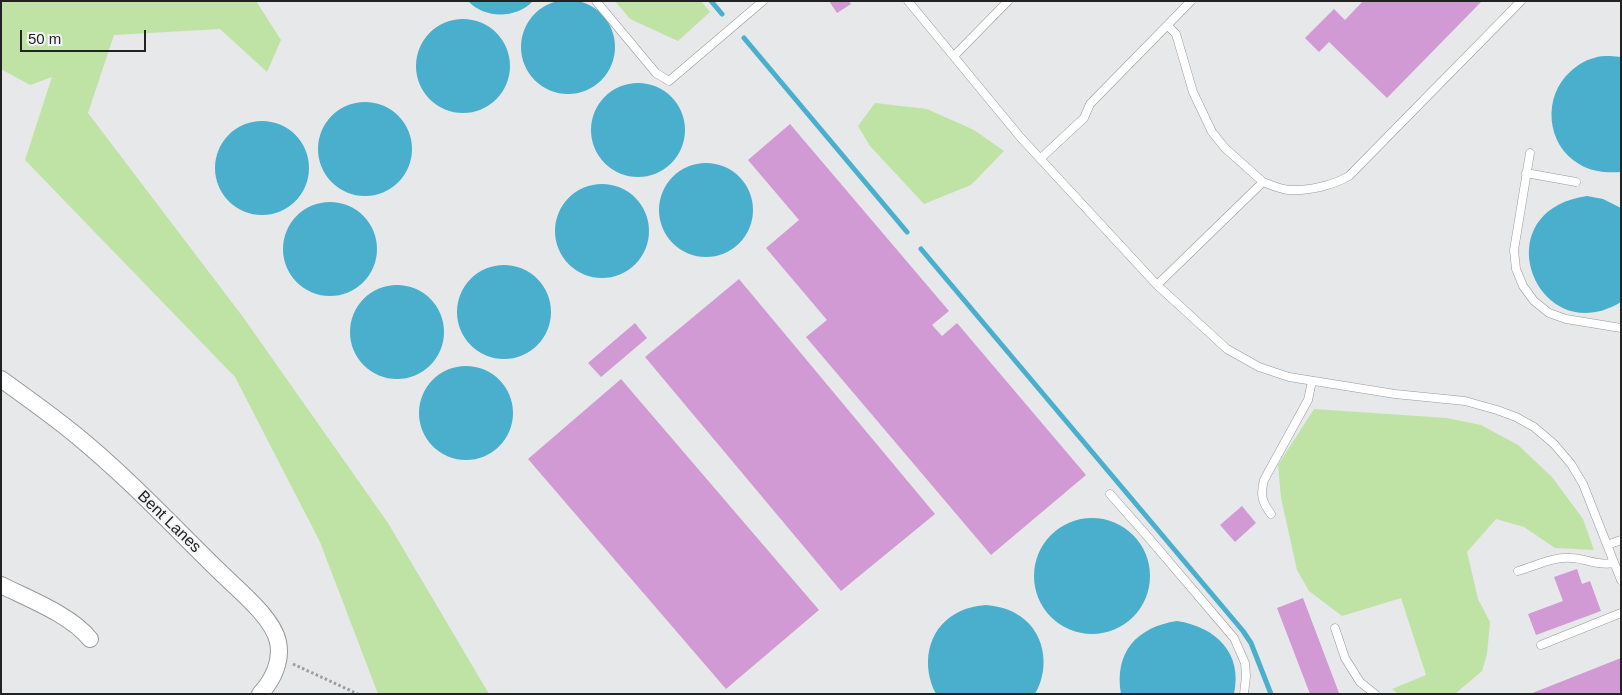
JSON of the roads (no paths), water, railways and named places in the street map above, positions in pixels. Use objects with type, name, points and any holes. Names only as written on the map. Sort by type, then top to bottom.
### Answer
[{"type":"street","name":"Bent Lanes","points":[[1,379],[77,436],[109,464],[251,603],[271,625],[278,641],[279,658],[274,673],[260,694]]},
{"type":"street","points":[[1,586],[70,620],[83,630],[90,639]]},
{"type":"lane","points":[[596,1],[656,73],[669,81],[763,1]]},
{"type":"lane","points":[[908,1],[1021,138],[1157,285],[1228,349],[1259,367],[1289,377],[1395,394],[1465,401],[1516,417],[1554,444],[1571,464],[1583,484],[1621,580]]},
{"type":"lane","points":[[954,56],[1008,1]]},
{"type":"lane","points":[[1041,158],[1084,118],[1090,104],[1191,1]]},
{"type":"lane","points":[[1168,26],[1176,34],[1192,92],[1212,132],[1224,148],[1263,182],[1289,190],[1329,185],[1349,176],[1521,1]]},
{"type":"lane","points":[[1530,153],[1514,250],[1516,270],[1523,286],[1534,301],[1549,313],[1566,319],[1621,328]]},
{"type":"lane","points":[[1526,173],[1576,182]]},
{"type":"lane","points":[[1157,285],[1263,182]]},
{"type":"lane","points":[[1271,514],[1263,503],[1261,491],[1264,480],[1308,400],[1312,381]]},
{"type":"lane","points":[[1110,494],[1234,638],[1245,664],[1244,694]]},
{"type":"lane","points":[[1607,546],[1621,540]]},
{"type":"lane","points":[[1518,571],[1558,559],[1571,558],[1596,564],[1614,563]]},
{"type":"lane","points":[[1541,645],[1621,614]]},
{"type":"lane","points":[[1335,628],[1350,666],[1360,682],[1376,694]]},
{"type":"water","points":[[568,0],[586,3],[601,14],[612,29],[615,47],[612,65],[601,80],[586,91],[568,94],[550,91],[535,80],[524,65],[521,47],[524,29],[535,14],[550,3]]},
{"type":"water","points":[[468,1],[533,1],[526,7],[509,14],[492,14],[475,7]]},
{"type":"water","points":[[454,19],[472,19],[497,32],[507,48],[510,66],[507,84],[497,100],[472,113],[454,113],[429,100],[416,75],[416,57],[429,32]]},
{"type":"water","points":[[1610,56],[1621,57],[1621,172],[1589,169],[1568,156],[1554,133],[1552,120],[1552,106],[1555,93],[1571,71],[1588,60]]},
{"type":"water","points":[[629,83],[647,83],[672,96],[682,112],[685,130],[682,148],[672,164],[647,177],[629,177],[604,164],[591,139],[591,121],[604,96]]},
{"type":"water","points":[[356,102],[374,102],[399,115],[409,131],[412,149],[409,167],[399,183],[374,196],[356,196],[331,183],[318,158],[318,140],[331,115]]},
{"type":"water","points":[[253,121],[271,121],[296,134],[306,150],[309,168],[306,186],[296,202],[271,215],[253,215],[228,202],[215,177],[215,159],[228,134]]},
{"type":"water","points":[[706,163],[724,166],[740,176],[750,192],[753,210],[750,228],[740,244],[724,254],[706,257],[688,254],[672,244],[662,228],[659,210],[662,192],[672,176],[688,166]]},
{"type":"water","points":[[593,184],[611,184],[636,197],[646,213],[649,231],[646,249],[636,265],[611,278],[593,278],[568,265],[555,240],[555,222],[568,197]]},
{"type":"water","points":[[1587,196],[1603,199],[1621,208],[1621,302],[1591,313],[1565,309],[1545,295],[1533,274],[1529,250],[1536,226],[1555,207]]},
{"type":"water","points":[[321,202],[339,202],[364,215],[374,231],[377,249],[374,267],[364,283],[339,296],[321,296],[296,283],[283,258],[283,240],[296,215]]},
{"type":"water","points":[[495,265],[513,265],[538,278],[548,294],[551,312],[548,330],[538,346],[513,359],[495,359],[470,346],[457,321],[457,303],[470,278]]},
{"type":"water","points":[[397,285],[415,288],[431,298],[441,314],[444,332],[441,350],[431,366],[415,376],[397,379],[379,376],[363,366],[353,350],[350,332],[353,314],[363,298],[379,288]]},
{"type":"water","points":[[457,366],[475,366],[500,379],[510,395],[513,413],[510,431],[500,447],[475,460],[457,460],[432,447],[419,422],[419,404],[432,379]]},
{"type":"water","points":[[1092,518],[1114,522],[1133,535],[1146,554],[1150,576],[1146,598],[1133,617],[1114,630],[1092,634],[1070,630],[1051,617],[1038,598],[1034,576],[1038,554],[1051,535],[1070,522]]},
{"type":"water","points":[[986,605],[1015,613],[1025,620],[1039,639],[1044,661],[1040,683],[1035,694],[936,694],[931,683],[928,661],[929,650],[938,629],[959,612]]},
{"type":"water","points":[[1177,621],[1204,629],[1223,644],[1230,654],[1234,666],[1236,679],[1234,694],[1121,694],[1121,666],[1131,644],[1150,629]]},
{"type":"waterway","points":[[711,1],[722,14]]},
{"type":"waterway","points":[[744,38],[907,232]]},
{"type":"waterway","points":[[921,249],[1243,631],[1251,643],[1271,694]]}]
